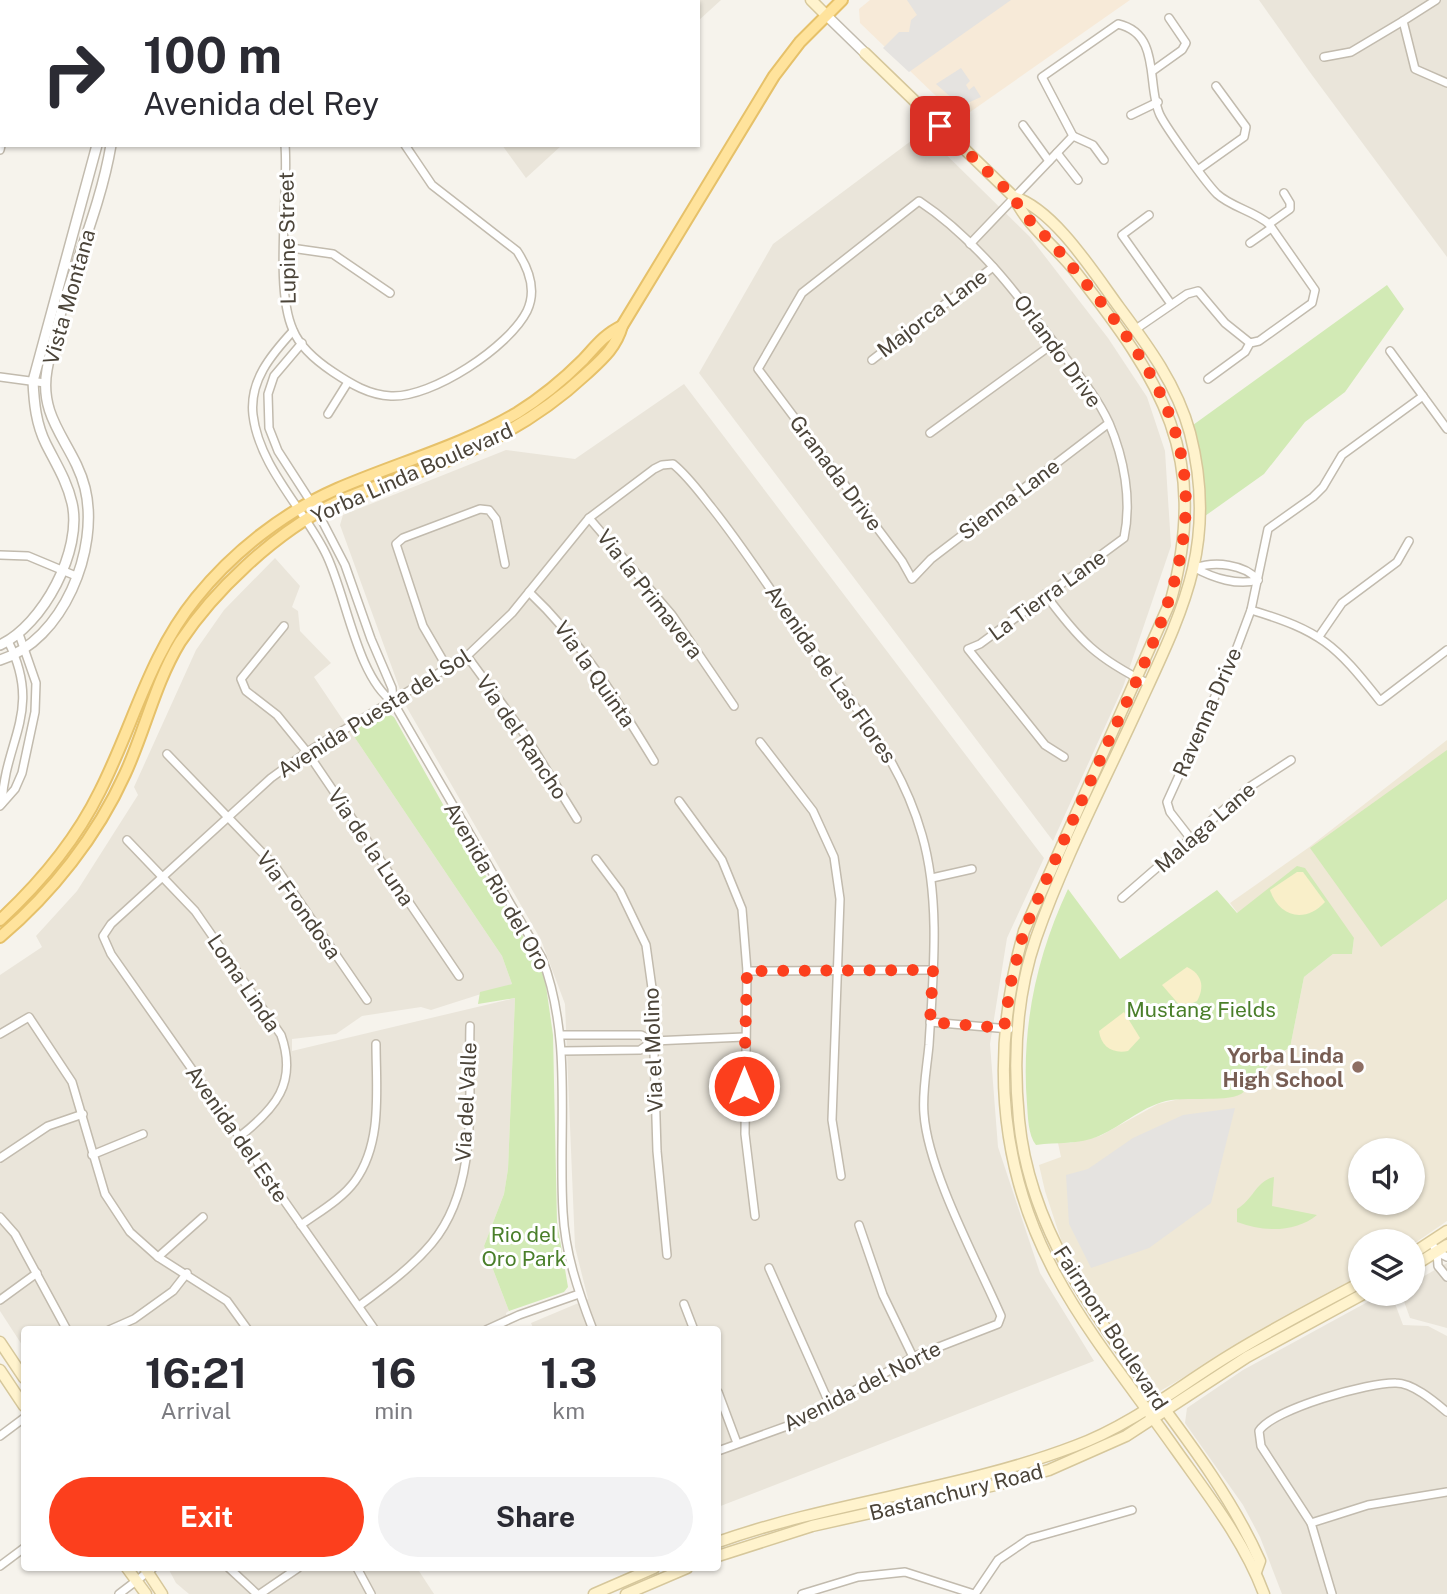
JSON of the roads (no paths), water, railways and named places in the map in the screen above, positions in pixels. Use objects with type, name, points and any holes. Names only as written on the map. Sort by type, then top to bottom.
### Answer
[{"type":"main road","name":"Fairmont Boulevard","points":[[811,0],[826,15]]},
{"type":"main road","name":"Yorba Linda Boulevard","points":[[0,937],[64,873],[97,825],[125,774],[158,689],[180,642],[245,567],[318,513],[376,486],[481,446],[526,422],[553,395],[617,343],[622,326],[776,72],[842,0]]},
{"type":"main road","name":"Fairmont Boulevard","points":[[865,53],[1014,197],[1021,212],[1055,247],[1125,337],[1157,387],[1171,419],[1182,459],[1187,517],[1181,565],[1171,600],[1024,931],[1011,982],[1004,1028],[1002,1072],[1012,1157],[1036,1234],[1057,1277],[1220,1512],[1256,1572],[1264,1594]]},
{"type":"main road","name":"Fairmont Boulevard","points":[[1014,197],[1031,202],[1061,232],[1136,329],[1171,384],[1189,430],[1195,457],[1200,514],[1195,568],[1179,619],[1040,928],[1027,972],[1017,1029],[1019,1121],[1039,1205],[1054,1242],[1095,1311],[1238,1518],[1260,1561],[1256,1572]]},
{"type":"main road","points":[[1125,337],[1136,329]]},
{"type":"main road","name":"Yorba Linda Boulevard","points":[[0,919],[48,871],[77,832],[100,792],[156,659],[196,598],[247,546],[300,509],[335,490],[492,427],[553,395]]},
{"type":"main road","points":[[1181,565],[1195,568]]},
{"type":"main road","points":[[1012,1157],[1025,1154]]},
{"type":"main road","points":[[1425,1255],[1447,1231]]},
{"type":"main road","points":[[1425,1250],[1447,1245]]},
{"type":"main road","name":"Bastanchury Road","points":[[721,1555],[813,1526],[1000,1484],[1049,1470],[1126,1436],[1155,1419],[1162,1407],[1231,1354],[1348,1290]]},
{"type":"main road","name":"Bastanchury Road","points":[[721,1541],[793,1518],[1017,1466],[1079,1445],[1148,1409],[1162,1407],[1348,1302]]},
{"type":"main road","points":[[1084,1318],[1095,1311]]},
{"type":"main road","points":[[0,1342],[21,1374]]},
{"type":"main road","points":[[0,1370],[21,1402]]},
{"type":"main road","points":[[129,1571],[146,1594]]},
{"type":"main road","points":[[149,1571],[162,1594]]},
{"type":"main road","points":[[594,1594],[647,1571]]},
{"type":"main road","points":[[626,1594],[680,1571]]},
{"type":"street","points":[[1324,57],[1351,52],[1436,0]]},
{"type":"street","name":"Fairmont Boulevard","points":[[826,15],[865,53]]},
{"type":"street","points":[[1154,70],[1182,50],[1186,43],[1169,18]]},
{"type":"street","points":[[1403,22],[1415,69],[1447,83]]},
{"type":"street","points":[[1104,160],[1093,145],[1073,136],[1042,77],[1118,24],[1129,27],[1148,51],[1154,70],[1160,114],[1199,169],[1219,196],[1269,226],[1315,290],[1311,303],[1259,341],[1250,343],[1245,352],[1208,379]]},
{"type":"street","points":[[1199,169],[1244,137],[1246,132],[1246,127],[1216,86]]},
{"type":"street","points":[[1131,115],[1158,102]]},
{"type":"street","points":[[1023,125],[1049,161]]},
{"type":"street","points":[[970,244],[1073,136]]},
{"type":"street","name":"Vista Montana","points":[[4,643],[19,634],[48,600],[63,570],[71,537],[73,506],[61,467],[46,444],[34,412],[33,381],[96,147]]},
{"type":"street","name":"Vista Montana","points":[[0,660],[26,648],[54,617],[76,576],[87,538],[87,502],[80,474],[53,424],[46,383],[110,147]]},
{"type":"street","name":"Lupine Street","points":[[285,147],[285,303],[293,331]]},
{"type":"street","points":[[293,331],[326,367],[348,382],[367,392],[393,396],[428,388],[481,358],[510,332],[527,310],[532,288],[527,266],[517,251],[432,185],[406,147]]},
{"type":"street","points":[[1057,153],[1078,180]]},
{"type":"street","points":[[1250,243],[1290,209],[1290,203],[1284,193]]},
{"type":"street","name":"Orlando Drive","points":[[758,369],[802,293],[919,201],[993,267],[1086,385],[1109,423],[1122,462],[1126,492],[1124,538]]},
{"type":"street","points":[[1149,215],[1122,235],[1171,304]]},
{"type":"street","points":[[284,247],[332,254],[390,293]]},
{"type":"street","name":"Majorca Lane","points":[[872,359],[993,267]]},
{"type":"street","points":[[1136,329],[1171,304],[1198,291],[1225,323],[1250,343]]},
{"type":"street","name":"Avenida Rio del Oro","points":[[293,331],[261,370],[254,394],[253,414],[257,436],[326,553],[358,646],[381,694],[393,702],[542,958],[552,984],[562,1051],[563,1213],[569,1261],[591,1326]]},
{"type":"street","points":[[930,433],[1054,342]]},
{"type":"street","name":"Avenida Rio del Oro","points":[[302,343],[274,376],[267,409],[272,440],[318,513],[345,565],[371,639],[392,688],[393,702]]},
{"type":"street","points":[[1390,351],[1447,429]]},
{"type":"street","name":"Granada Drive","points":[[758,369],[902,561],[912,579]]},
{"type":"street","points":[[0,377],[46,383]]},
{"type":"street","points":[[328,414],[348,382]]},
{"type":"street","name":"Ravenna Drive","points":[[1191,839],[1170,812],[1167,802],[1236,650],[1251,610],[1268,528],[1313,497],[1342,455],[1423,396]]},
{"type":"street","name":"Sienna Lane","points":[[912,579],[931,559],[1109,423]]},
{"type":"street","name":"Avenida Puesta del Sol","points":[[103,936],[111,924],[228,815],[307,752],[467,656],[497,630],[589,518],[654,469],[673,464]]},
{"type":"street","name":"Avenida de Las Flores","points":[[673,464],[687,477],[754,560],[788,615],[875,730],[903,778],[922,835],[932,878],[933,970],[924,1112],[927,1136],[941,1178],[1001,1316]]},
{"type":"street","points":[[448,669],[423,626],[396,544],[403,538],[480,509],[489,510],[496,519],[505,564]]},
{"type":"street","name":"Via la Primavera","points":[[589,518],[672,615],[734,706]]},
{"type":"street","name":"La Tierra Lane","points":[[1064,757],[1045,744],[968,649],[980,644],[1124,538]]},
{"type":"street","points":[[1320,635],[1342,603],[1397,562],[1409,541]]},
{"type":"street","points":[[0,555],[28,556],[76,576]]},
{"type":"street","points":[[1209,563],[1250,570],[1258,580],[1246,583],[1208,575],[1195,568],[1209,563]]},
{"type":"street","name":"Via la Quinta","points":[[529,592],[554,615],[586,655],[654,761]]},
{"type":"street","points":[[1045,594],[1079,639],[1107,663],[1149,684]]},
{"type":"street","points":[[1251,610],[1320,635],[1347,660],[1380,701],[1447,650]]},
{"type":"street","name":"Via de la Luna","points":[[284,626],[242,679],[246,691],[277,715],[307,752],[459,976]]},
{"type":"street","points":[[0,804],[15,789],[22,773],[32,732],[36,683],[19,634]]},
{"type":"street","points":[[0,804],[23,711],[22,681],[15,655],[4,643]]},
{"type":"street","name":"Via del Rancho","points":[[467,656],[525,735],[577,819]]},
{"type":"street","points":[[760,742],[813,811],[834,858],[840,899],[832,1099],[841,1176]]},
{"type":"street","name":"Via Frondosa","points":[[167,754],[275,866],[367,1000]]},
{"type":"street","name":"Malaga Lane","points":[[1122,898],[1251,786],[1291,760]]},
{"type":"street","points":[[679,801],[722,860],[742,909],[747,971],[744,1037],[745,1134],[755,1216]]},
{"type":"street","name":"Loma Linda","points":[[127,840],[195,911],[281,1035],[285,1047],[284,1090],[268,1115],[239,1137]]},
{"type":"street","name":"Via el Molino","points":[[596,859],[620,891],[646,945],[652,988],[657,1151],[667,1255]]},
{"type":"street","points":[[932,878],[972,869]]},
{"type":"street","name":"Avenida del Este","points":[[103,936],[111,954],[373,1326]]},
{"type":"street","points":[[747,971],[933,970]]},
{"type":"street","points":[[0,1034],[29,1017],[72,1082],[105,1194],[130,1232],[158,1257],[187,1273],[227,1301],[245,1326]]},
{"type":"street","points":[[930,1022],[1017,1029]]},
{"type":"street","name":"Via del Valle","points":[[359,1306],[404,1273],[434,1241],[452,1210],[461,1182],[467,1147],[470,1026]]},
{"type":"street","points":[[560,1035],[641,1035],[653,1041],[744,1037]]},
{"type":"street","points":[[562,1051],[640,1050],[653,1041]]},
{"type":"street","points":[[301,1225],[340,1197],[355,1181],[367,1157],[376,1120],[376,1044]]},
{"type":"street","points":[[0,1158],[48,1126],[83,1114]]},
{"type":"street","points":[[92,1155],[144,1134]]},
{"type":"street","points":[[0,1217],[15,1234],[65,1326]]},
{"type":"street","points":[[158,1257],[203,1217]]},
{"type":"street","points":[[859,1225],[883,1295],[912,1357]]},
{"type":"street","points":[[1434,1247],[1447,1257]]},
{"type":"street","points":[[1434,1247],[1438,1266],[1447,1277]]},
{"type":"street","points":[[769,1268],[830,1405]]},
{"type":"street","points":[[0,1300],[37,1273]]},
{"type":"street","points":[[119,1326],[134,1320],[173,1291],[187,1273]]},
{"type":"street","points":[[495,1326],[579,1294]]},
{"type":"street","points":[[684,1304],[692,1326]]},
{"type":"street","name":"Avenida del Norte","points":[[721,1450],[800,1422],[912,1357],[998,1324],[1001,1316]]},
{"type":"street","points":[[1332,1594],[1311,1523],[1261,1446],[1259,1431],[1271,1418],[1340,1394],[1388,1384],[1408,1386],[1447,1412]]},
{"type":"street","points":[[721,1400],[737,1443]]},
{"type":"street","points":[[0,1436],[21,1421]]},
{"type":"street","points":[[1311,1523],[1368,1505],[1447,1492]]},
{"type":"street","points":[[802,1594],[858,1577],[905,1572],[974,1594],[989,1570],[1021,1544],[1055,1530],[1132,1510]]},
{"type":"street","points":[[0,1566],[21,1550]]},
{"type":"street","points":[[119,1594],[146,1571]]},
{"type":"street","points":[[232,1571],[259,1594],[294,1571]]},
{"type":"street","points":[[359,1571],[371,1594]]},
{"type":"place","name":"Yorba Linda High School","points":[[1358,1067]]},
{"type":"park label","name":"Mustang Fields","points":[[1201,1009]]},
{"type":"park label","name":"Rio del Oro Park","points":[[524,1246]]}]
